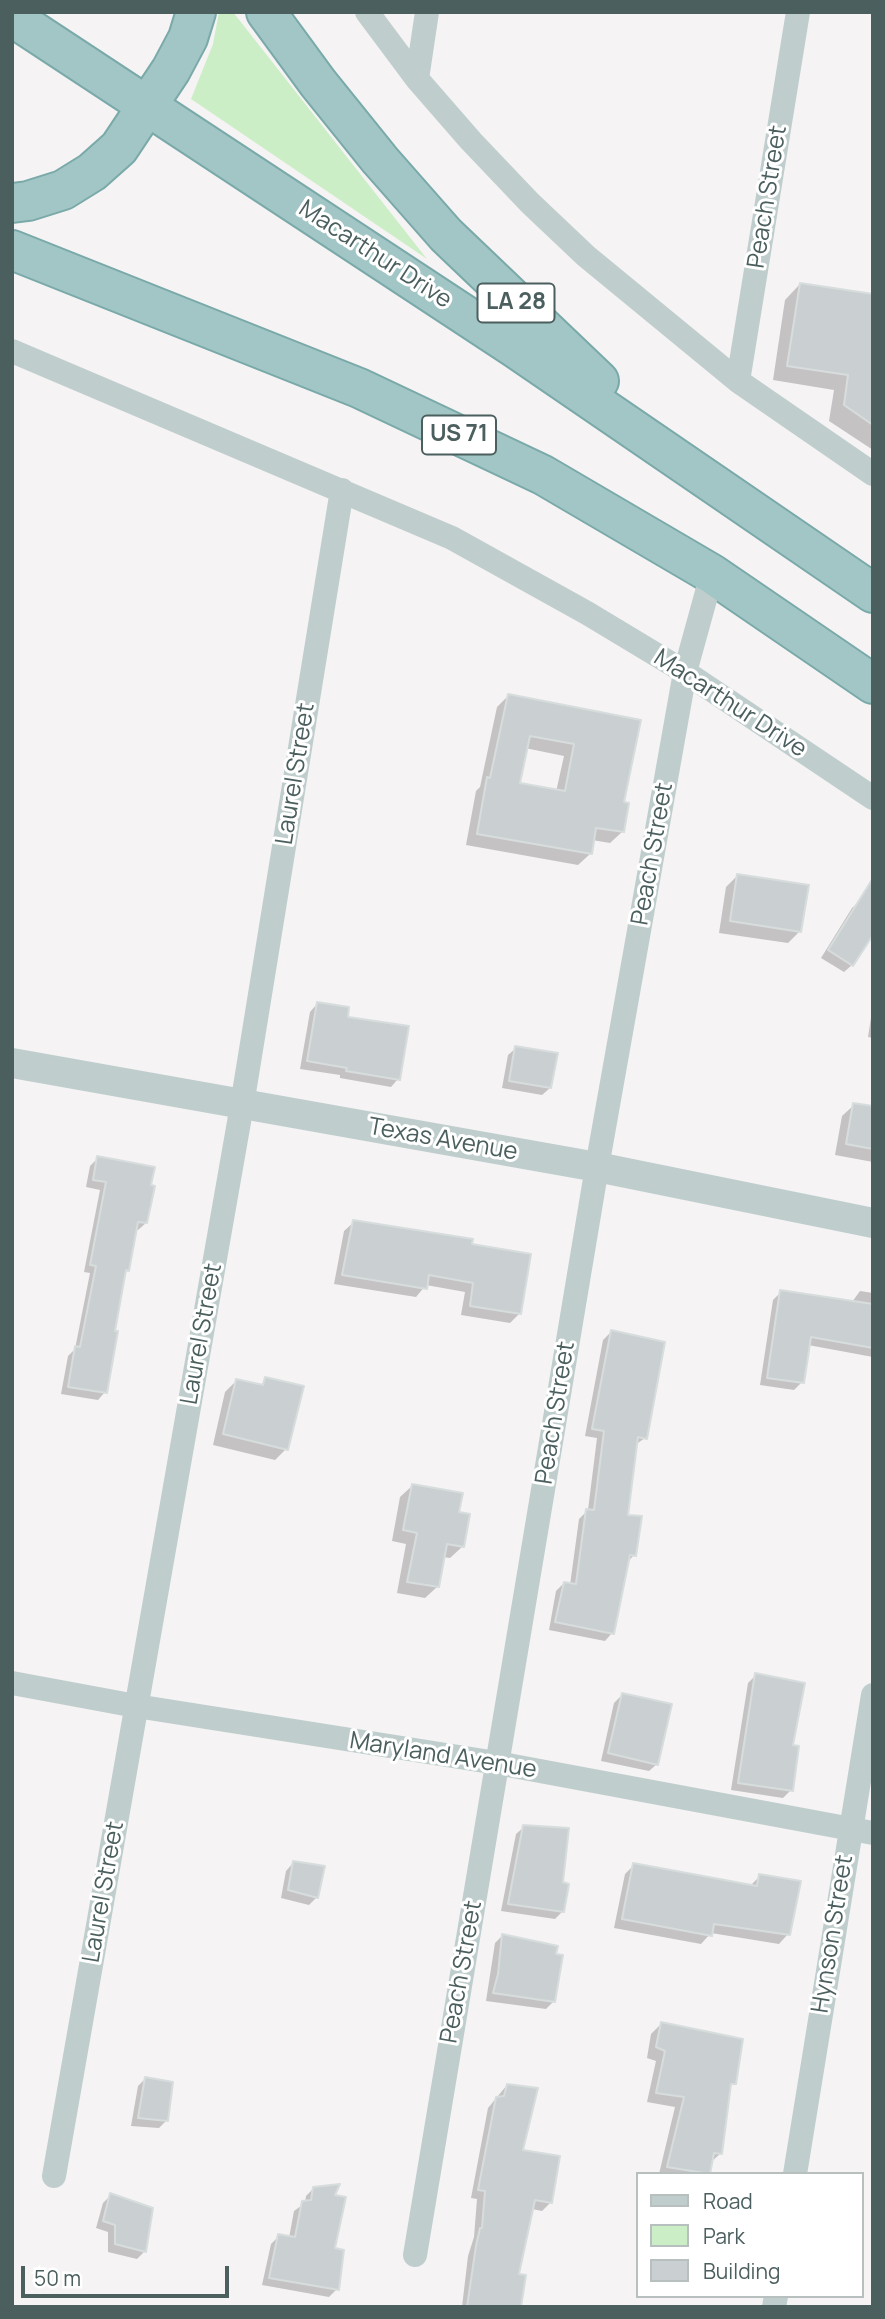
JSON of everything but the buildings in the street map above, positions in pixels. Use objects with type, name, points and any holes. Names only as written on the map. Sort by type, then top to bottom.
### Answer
[{"type":"highway","points":[[12,203],[63,190],[92,172],[119,148],[149,106],[188,38],[196,12]]},
{"type":"highway","name":"LA 28","points":[[266,12],[318,83],[380,160],[446,235],[584,369],[810,551]]},
{"type":"highway","name":"Macarthur Drive","points":[[12,17],[515,348],[873,593]]},
{"type":"highway","name":"US 71","points":[[12,250],[359,388],[543,475],[712,574],[873,684]]},
{"type":"street","points":[[367,12],[417,79],[471,141],[549,221],[655,314],[738,381],[873,474]]},
{"type":"street","points":[[417,79],[427,12]]},
{"type":"street","name":"Peach Street","points":[[738,381],[798,12]]},
{"type":"street","name":"Macarthur Drive","points":[[12,351],[452,538],[587,613],[685,672],[873,798]]},
{"type":"street","name":"Laurel Street","points":[[54,2176],[242,1105],[342,490]]},
{"type":"street","name":"Peach Street","points":[[415,2255],[597,1167],[685,672],[712,574]]},
{"type":"street","name":"Texas Avenue","points":[[12,1063],[597,1167],[873,1223]]},
{"type":"street","name":"Maryland Avenue","points":[[12,1683],[136,1706],[498,1763],[861,1831]]},
{"type":"street","name":"Hynson Street","points":[[795,2172],[861,1831],[873,1695]]},
{"type":"green space","points":[[219,12],[233,12],[427,259],[191,99],[213,44]]}]
